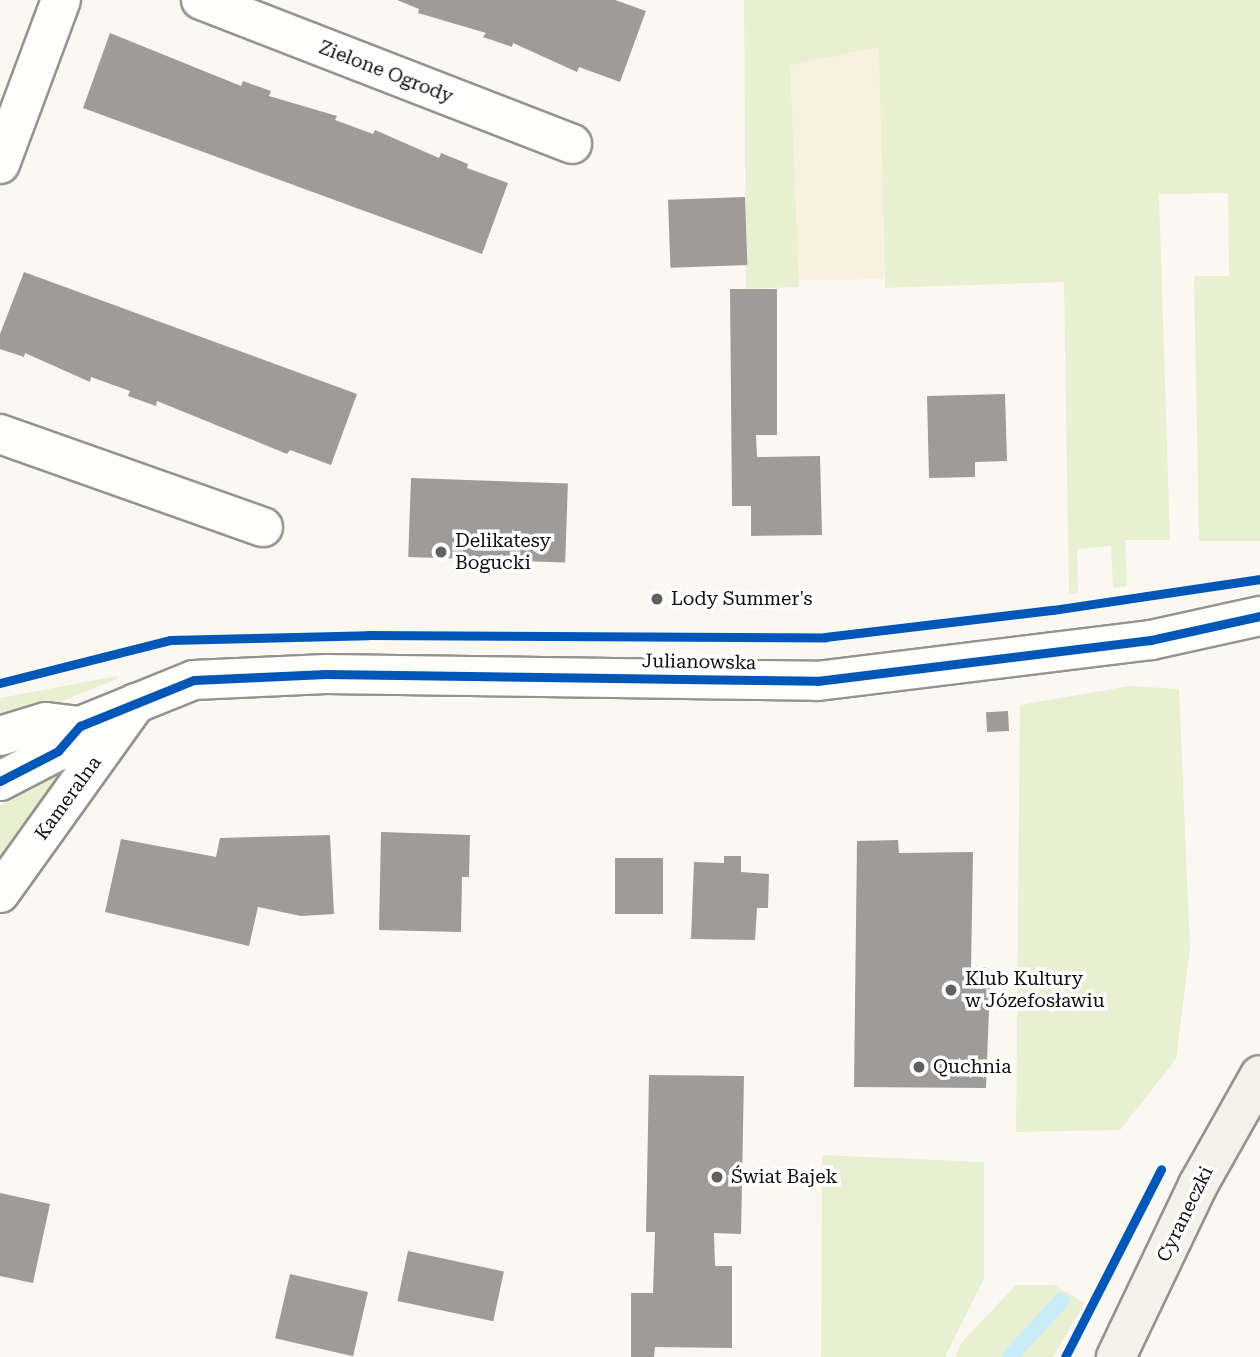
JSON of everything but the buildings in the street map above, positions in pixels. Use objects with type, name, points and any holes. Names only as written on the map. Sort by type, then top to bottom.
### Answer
[{"type":"street","points":[[0,163],[61,0]]},
{"type":"street","name":"Zielone Ogrody","points":[[201,0],[572,144]]},
{"type":"street","points":[[0,434],[263,527]]},
{"type":"street","name":"Julianowska","points":[[80,726],[194,680],[230,676],[817,681],[1151,640],[1260,616]]},
{"type":"street","name":"Kameralna","points":[[0,893],[136,704]]},
{"type":"street","points":[[0,736],[46,722],[80,726]]},
{"type":"street","points":[[0,781],[58,751],[80,726]]},
{"type":"street","name":"Cyraneczki","points":[[1116,1357],[1198,1185],[1260,1075]]},
{"type":"shaded area","points":[[880,47],[884,279],[792,281],[788,49]]},
{"type":"green space","points":[[744,0],[1260,0],[1260,541],[1199,541],[1194,276],[1229,276],[1228,193],[1159,194],[1170,540],[1125,540],[1127,586],[1113,588],[1111,546],[1077,549],[1078,593],[1069,594],[1064,282],[885,288],[879,47],[790,65],[799,287],[746,289]]},
{"type":"green space","points":[[117,676],[117,679],[0,726],[0,698]]},
{"type":"green space","points":[[1129,686],[1179,689],[1190,948],[1176,1059],[1120,1130],[1016,1132],[1020,705]]},
{"type":"green space","points":[[62,773],[0,861],[0,806]]},
{"type":"green space","points":[[822,1155],[984,1162],[984,1279],[945,1357],[821,1357]]},
{"type":"green space","points":[[1016,1285],[1054,1285],[1085,1303],[1053,1357],[955,1357],[962,1342]]},
{"type":"waterway","points":[[1010,1357],[1061,1301]]},
{"type":"cycle path","points":[[0,683],[170,640],[368,635],[825,637],[1053,610],[1260,579]]},
{"type":"cycle path","points":[[0,781],[58,751],[80,726],[194,680],[326,674],[817,681],[1151,640],[1260,616]]},
{"type":"cycle path","points":[[1065,1357],[1161,1169]]},
{"type":"place","name":"Delikatesy Bogucki","points":[[441,552]]},
{"type":"place","name":"Lody Summer's","points":[[657,599]]},
{"type":"place","name":"Klub Kultury w Józefosławiu","points":[[951,990]]},
{"type":"place","name":"Quchnia","points":[[919,1067]]},
{"type":"place","name":"Świat Bajek","points":[[717,1177]]}]
